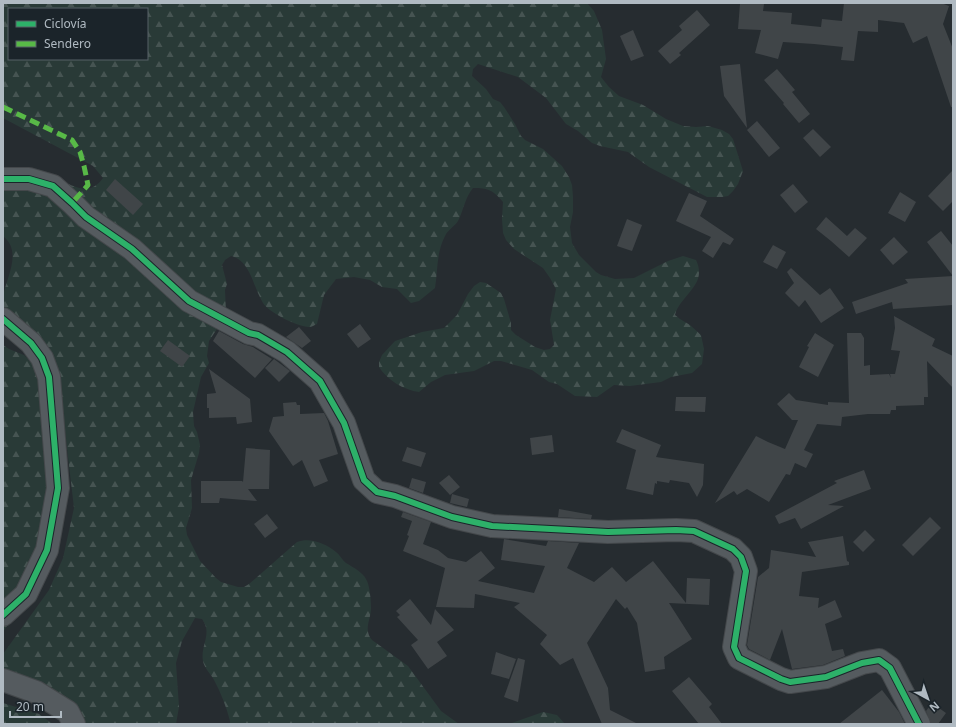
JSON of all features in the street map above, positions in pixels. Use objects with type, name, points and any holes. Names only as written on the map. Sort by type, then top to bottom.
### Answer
[{"type":"street","points":[[3,179],[29,179],[53,186],[86,218],[132,249],[189,301],[249,333],[258,335],[287,352],[320,381],[344,423],[364,480],[377,492],[395,496],[452,517],[492,526],[608,532],[676,530],[694,531],[733,549],[741,557],[746,572],[734,647],[739,658],[790,682],[826,677],[862,663],[879,660],[890,668],[919,724]]},
{"type":"street","points":[[3,319],[31,343],[42,358],[49,377],[58,488],[47,550],[26,594],[3,615]]},
{"type":"street","points":[[3,680],[36,692],[68,712],[74,724]]},
{"type":"green space","points":[[3,3],[587,3],[594,11],[602,30],[606,59],[601,77],[609,87],[619,96],[643,105],[666,119],[683,126],[708,126],[722,130],[729,134],[733,139],[743,171],[738,184],[728,196],[707,197],[649,167],[628,152],[592,143],[578,131],[566,124],[546,98],[518,77],[478,64],[473,69],[472,76],[486,89],[493,99],[500,102],[515,124],[521,136],[525,140],[543,149],[562,166],[569,177],[572,185],[573,197],[573,212],[570,227],[572,243],[579,255],[596,272],[615,279],[634,278],[668,261],[683,256],[696,260],[699,269],[699,276],[692,289],[682,301],[675,315],[690,325],[701,335],[704,349],[702,364],[692,373],[671,377],[661,382],[630,386],[614,385],[597,397],[575,396],[557,384],[549,382],[532,370],[501,361],[494,361],[474,371],[445,375],[431,382],[419,392],[396,384],[382,372],[379,367],[379,362],[382,355],[395,341],[422,332],[444,328],[457,315],[474,286],[480,282],[486,283],[501,293],[511,323],[511,330],[516,335],[535,347],[544,350],[550,349],[554,345],[550,320],[556,289],[543,268],[514,249],[506,240],[503,233],[503,202],[493,192],[483,188],[473,188],[466,199],[458,221],[446,234],[440,249],[435,288],[419,301],[411,303],[397,289],[382,287],[370,280],[354,277],[336,279],[324,295],[317,324],[310,327],[298,325],[266,307],[251,275],[243,263],[238,259],[231,256],[225,260],[222,265],[227,284],[225,290],[226,312],[221,323],[209,341],[207,356],[209,363],[201,377],[193,412],[194,426],[200,445],[191,480],[192,508],[186,528],[187,535],[200,561],[221,582],[238,587],[244,587],[297,542],[307,540],[317,542],[332,549],[346,563],[361,573],[367,581],[370,591],[371,605],[368,624],[369,636],[372,640],[408,666],[441,711],[459,724],[230,724],[221,695],[204,664],[203,650],[206,634],[205,624],[202,619],[195,618],[182,641],[176,663],[179,707],[176,724],[82,724],[70,716],[3,690],[3,654],[49,590],[63,558],[74,508],[58,371],[55,360],[3,329],[2,301],[10,274],[13,257],[9,242],[3,236],[3,170],[26,169],[40,171],[73,186],[89,188],[96,185],[103,178],[93,166],[3,118]]},
{"type":"green space","points":[[3,345],[24,355],[34,364],[42,380],[55,480],[28,594],[3,632]]},
{"type":"green space","points":[[3,703],[39,714],[53,724],[3,724]]},
{"type":"green space","points":[[543,712],[557,715],[565,724],[509,724]]},
{"type":"building","points":[[844,3],[941,3],[949,6],[943,24],[953,49],[953,107],[951,107],[927,36],[913,43],[904,23],[878,20],[878,32],[858,31],[854,61],[841,60],[843,47],[814,44],[783,42],[778,59],[755,53],[761,30],[738,29],[740,4],[764,4],[763,11],[792,13],[791,24],[821,27],[822,19],[842,21]]},
{"type":"building","points":[[697,10],[710,25],[679,53],[681,55],[670,64],[658,51],[682,30],[679,26]]},
{"type":"building","points":[[633,30],[644,56],[631,61],[620,36]]},
{"type":"building","points":[[740,64],[747,128],[724,96],[720,66]]},
{"type":"building","points":[[777,69],[795,90],[792,92],[810,114],[799,123],[764,80]]},
{"type":"building","points":[[757,121],[780,148],[769,157],[747,130]]},
{"type":"building","points":[[813,129],[831,147],[820,157],[803,138]]},
{"type":"building","points":[[953,170],[953,201],[943,211],[928,196]]},
{"type":"building","points":[[115,179],[143,204],[133,215],[106,190]]},
{"type":"building","points":[[793,184],[808,202],[795,213],[780,195]]},
{"type":"building","points":[[900,192],[916,202],[905,222],[888,213]]},
{"type":"building","points":[[689,193],[707,201],[700,216],[734,239],[730,245],[723,242],[713,258],[702,251],[711,237],[676,221]]},
{"type":"building","points":[[826,217],[847,236],[855,228],[867,238],[849,257],[816,229]]},
{"type":"building","points":[[627,219],[642,225],[632,251],[617,246]]},
{"type":"building","points":[[941,231],[953,246],[953,276],[927,242]]},
{"type":"building","points":[[894,237],[908,252],[893,265],[880,250]]},
{"type":"building","points":[[773,245],[786,252],[777,269],[763,262]]},
{"type":"building","points":[[791,268],[820,295],[830,288],[844,308],[821,323],[805,300],[799,307],[785,293],[794,283],[787,272]]},
{"type":"building","points":[[953,276],[953,305],[893,309],[892,302],[856,314],[852,302],[908,283],[905,279]]},
{"type":"building","points":[[894,316],[935,339],[932,346],[953,356],[953,388],[927,361],[928,397],[924,397],[924,405],[896,406],[896,410],[891,410],[890,414],[868,414],[842,417],[841,426],[817,424],[804,450],[813,454],[806,468],[795,463],[790,475],[786,474],[769,502],[747,489],[737,495],[734,491],[715,503],[756,436],[785,449],[798,420],[792,420],[777,404],[789,393],[796,400],[828,405],[828,402],[849,403],[847,333],[861,333],[864,338],[864,366],[870,365],[870,375],[889,374],[891,378],[890,374],[895,374],[900,351],[891,350],[895,328]]},
{"type":"building","points":[[360,324],[371,339],[358,348],[347,334]]},
{"type":"building","points":[[299,327],[311,341],[302,348],[286,337]]},
{"type":"building","points":[[219,331],[243,344],[253,347],[272,359],[255,378],[213,341]]},
{"type":"building","points":[[815,333],[834,345],[818,377],[799,367],[809,347],[807,346]]},
{"type":"building","points":[[168,340],[190,356],[182,367],[160,351]]},
{"type":"building","points":[[274,359],[290,371],[279,382],[265,368]]},
{"type":"building","points":[[209,369],[250,399],[252,422],[237,424],[236,417],[209,418],[207,394],[216,393]]},
{"type":"building","points":[[676,397],[706,397],[705,412],[675,411]]},
{"type":"building","points":[[296,402],[297,405],[300,405],[300,414],[324,413],[328,421],[338,454],[319,460],[328,481],[314,487],[302,460],[293,466],[269,431],[273,417],[284,416],[283,403]]},
{"type":"building","points":[[622,429],[661,445],[656,457],[704,464],[703,485],[697,497],[689,483],[670,480],[669,483],[657,481],[657,484],[655,483],[653,495],[626,489],[636,450],[616,442]]},
{"type":"building","points":[[552,435],[554,452],[532,455],[530,438]]},
{"type":"building","points":[[407,447],[426,453],[421,467],[402,461]]},
{"type":"building","points":[[246,448],[270,450],[269,489],[248,489],[257,501],[220,498],[219,503],[201,503],[201,481],[243,482]]},
{"type":"building","points":[[864,470],[871,489],[828,505],[844,506],[801,529],[795,518],[779,524],[775,516],[837,483],[834,481]]},
{"type":"building","points":[[449,475],[460,487],[450,495],[439,483]]},
{"type":"building","points":[[412,478],[426,482],[423,493],[409,488]]},
{"type":"building","points":[[452,494],[469,499],[467,507],[450,503]]},
{"type":"building","points":[[559,509],[592,515],[591,519],[558,517]]},
{"type":"building","points":[[403,512],[431,522],[423,544],[438,550],[448,558],[466,562],[481,551],[495,568],[478,581],[534,593],[545,566],[501,560],[504,539],[546,546],[548,541],[579,543],[567,568],[594,582],[612,567],[626,582],[653,561],[686,603],[687,578],[710,579],[709,605],[669,603],[692,639],[664,657],[665,669],[645,672],[637,623],[627,607],[625,609],[616,599],[587,643],[608,688],[610,710],[638,724],[602,724],[573,658],[560,665],[540,644],[547,635],[514,607],[520,603],[475,594],[474,608],[436,607],[445,568],[403,551],[409,536],[407,535],[412,521],[401,517]]},
{"type":"building","points":[[267,514],[278,528],[265,538],[254,524]]},
{"type":"building","points":[[930,517],[941,528],[913,556],[902,545]]},
{"type":"building","points":[[865,530],[875,540],[863,552],[853,542]]},
{"type":"building","points":[[843,536],[849,565],[802,572],[799,596],[819,598],[818,608],[835,600],[842,617],[825,624],[832,651],[843,649],[845,656],[823,665],[792,669],[782,629],[770,660],[749,649],[747,645],[758,577],[769,568],[771,550],[816,557],[808,542]]},
{"type":"building","points":[[410,599],[431,625],[435,609],[454,630],[437,642],[447,656],[428,669],[411,645],[418,640],[397,617],[400,615],[396,611]]},
{"type":"building","points":[[496,652],[516,659],[509,679],[491,674]]},
{"type":"building","points":[[518,658],[525,660],[518,702],[504,697]]},
{"type":"building","points":[[689,677],[712,704],[709,707],[722,724],[699,724],[672,691]]},
{"type":"building","points":[[882,690],[899,712],[905,724],[839,724]]},
{"type":"building","points":[[932,703],[946,713],[938,724],[931,724],[926,711]]},
{"type":"marked path","points":[[3,107],[72,140],[80,152],[88,185],[72,203]]},
{"type":"cycle path","points":[[3,179],[29,179],[53,186],[86,217],[132,249],[189,301],[249,333],[258,335],[287,352],[320,381],[344,423],[364,480],[377,492],[395,496],[452,517],[492,526],[608,532],[676,530],[694,531],[733,549],[741,557],[746,571],[734,647],[739,658],[790,682],[826,677],[862,663],[879,660],[890,668],[919,724]]},
{"type":"cycle path","points":[[3,319],[31,343],[42,358],[49,377],[58,488],[47,550],[26,594],[3,615]]}]
